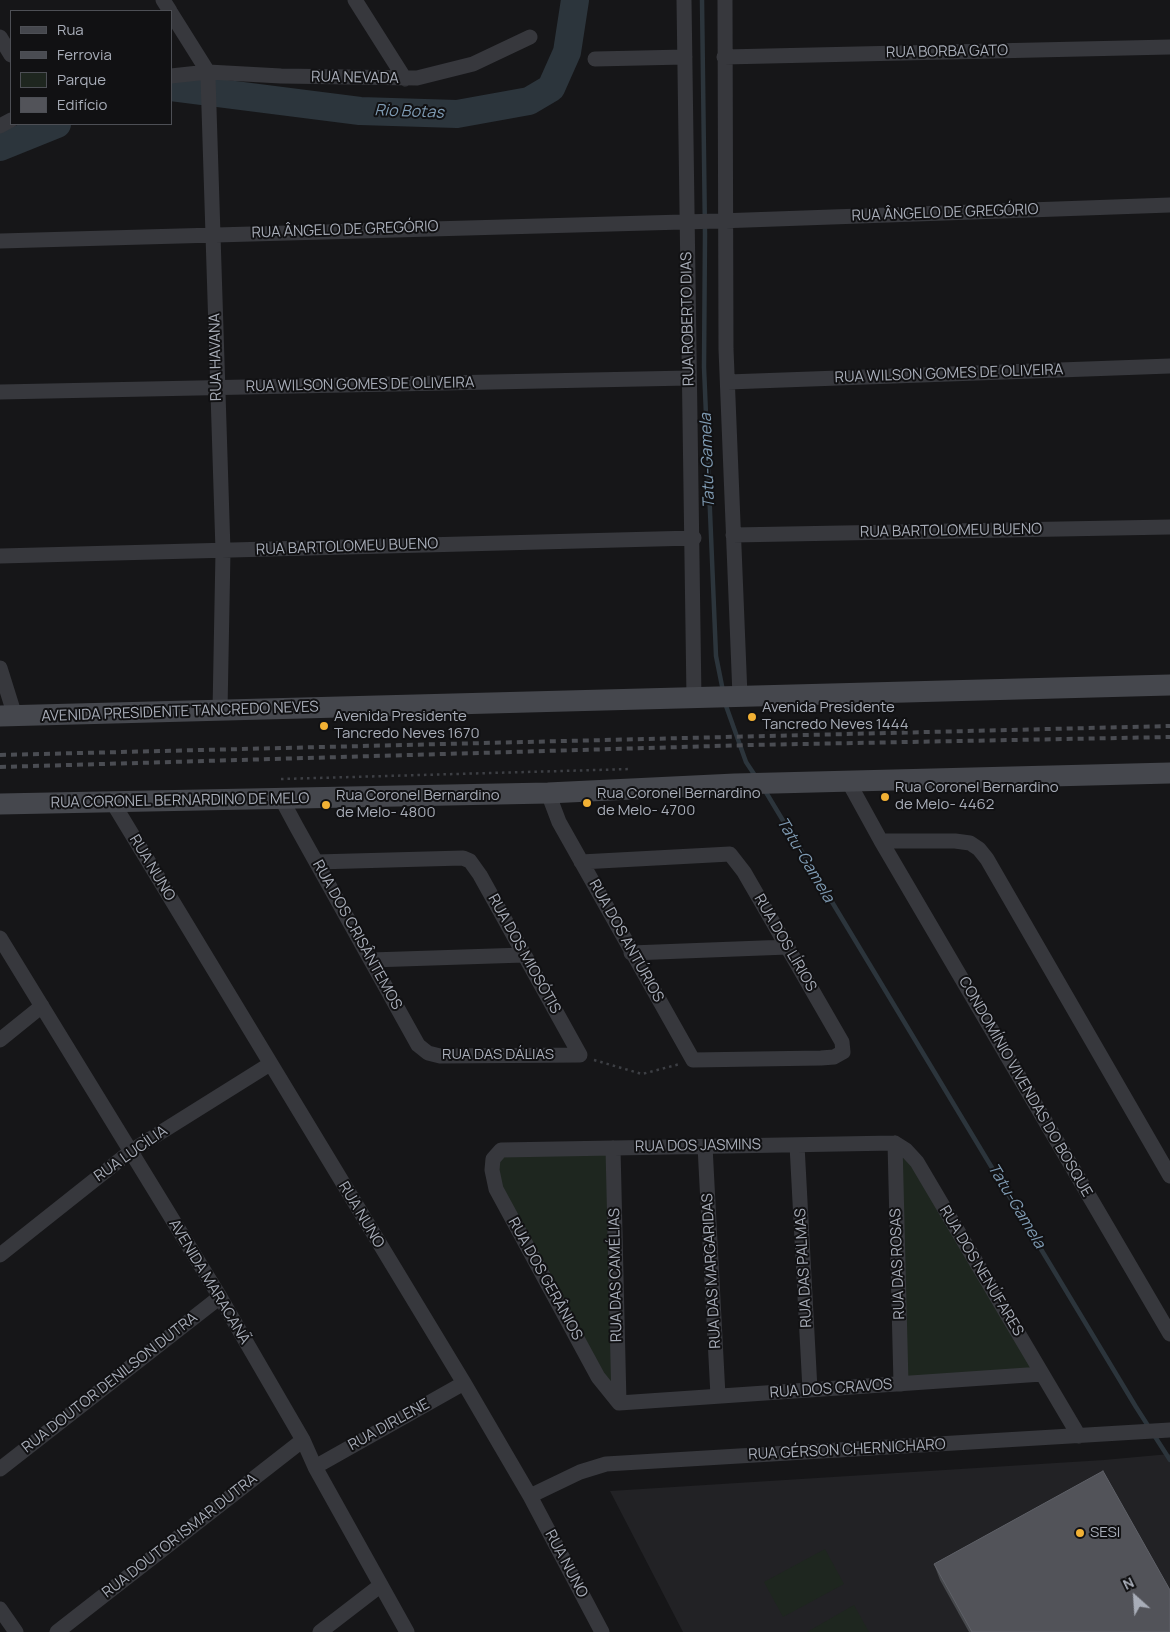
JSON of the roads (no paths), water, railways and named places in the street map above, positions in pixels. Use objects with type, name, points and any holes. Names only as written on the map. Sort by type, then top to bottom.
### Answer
[{"type":"main road","name":"AVENIDA PRESIDENTE TANCREDO NEVES","points":[[8,716],[1170,685]]},
{"type":"main road","name":"RUA CORONEL BERNARDINO DE MELO","points":[[0,804],[282,800],[548,793],[735,784],[1170,773]]},
{"type":"street","points":[[355,0],[405,79]]},
{"type":"street","name":"RUA ROBERTO DIAS","points":[[684,0],[689,378],[697,698]]},
{"type":"street","points":[[724,0],[722,221],[733,536],[736,697]]},
{"type":"street","name":"RUA HAVANA","points":[[172,14],[208,74],[214,234],[216,388],[223,551],[220,710]]},
{"type":"street","points":[[0,37],[10,53]]},
{"type":"street","name":"RUA NEVADA","points":[[172,76],[208,74],[405,79],[439,74],[473,64],[530,37]]},
{"type":"street","name":"RUA BORBA GATO","points":[[724,57],[1170,47]]},
{"type":"street","points":[[595,59],[685,57]]},
{"type":"street","name":"RUA ÂNGELO DE GREGÓRIO","points":[[0,241],[722,221],[1170,205]]},
{"type":"street","name":"RUA WILSON GOMES DE OLIVEIRA","points":[[728,382],[1170,366]]},
{"type":"street","name":"RUA WILSON GOMES DE OLIVEIRA","points":[[0,392],[689,378]]},
{"type":"street","name":"RUA BARTOLOMEU BUENO","points":[[733,536],[1170,527]]},
{"type":"street","name":"RUA BARTOLOMEU BUENO","points":[[0,556],[694,538]]},
{"type":"street","points":[[0,668],[8,716]]},
{"type":"street","name":"CONDOMÍNIO VIVENDAS DO BOSQUE","points":[[848,782],[1170,1334]]},
{"type":"street","name":"RUA DOS ANTÚRIOS","points":[[548,793],[559,822],[631,953],[693,1060]]},
{"type":"street","name":"RUA DOS CRISÂNTEMOS","points":[[282,800],[418,1045]]},
{"type":"street","name":"RUA NUNO","points":[[113,802],[464,1383],[530,1496],[602,1632]]},
{"type":"street","points":[[881,841],[955,841],[970,843],[979,849],[987,859],[1170,1176]]},
{"type":"street","name":"RUA DOS LÍRIOS","points":[[581,862],[730,854],[740,866],[788,947],[842,1042],[843,1052],[834,1056],[693,1060]]},
{"type":"street","name":"RUA DOS MIOSÓTIS","points":[[316,862],[463,858],[470,861],[480,874],[580,1055]]},
{"type":"street","name":"AVENIDA MARACANÃ","points":[[0,938],[220,1297],[302,1440],[315,1467],[407,1632]]},
{"type":"street","points":[[631,953],[788,947]]},
{"type":"street","points":[[371,960],[524,955]]},
{"type":"street","points":[[0,1040],[42,1006]]},
{"type":"street","name":"RUA DAS DÁLIAS","points":[[418,1045],[428,1053],[440,1056],[580,1055]]},
{"type":"street","name":"RUA LUCÍLIA","points":[[0,1255],[130,1151],[270,1064]]},
{"type":"street","name":"RUA DOS JASMINS","points":[[501,1150],[895,1143]]},
{"type":"street","name":"RUA DOS NENÚFARES","points":[[895,1143],[906,1150],[917,1162],[1079,1436]]},
{"type":"street","name":"RUA DAS ROSAS","points":[[895,1143],[901,1384]]},
{"type":"street","name":"RUA DAS PALMAS","points":[[797,1145],[810,1390]]},
{"type":"street","name":"RUA DAS MARGARIDAS","points":[[705,1146],[718,1396]]},
{"type":"street","name":"RUA DAS CAMÉLIAS","points":[[613,1148],[619,1403]]},
{"type":"street","name":"RUA DOS GERÂNIOS","points":[[501,1150],[493,1159],[492,1170],[496,1189],[598,1376],[619,1403]]},
{"type":"street","name":"RUA DOUTOR DENILSON DUTRA","points":[[0,1469],[220,1297]]},
{"type":"street","name":"RUA DOS CRAVOS","points":[[619,1403],[1042,1374]]},
{"type":"street","name":"RUA DIRLENE","points":[[315,1467],[464,1383]]},
{"type":"street","name":"RUA GÉRSON CHERNICHARO","points":[[530,1496],[580,1472],[606,1464],[1170,1430]]},
{"type":"street","name":"RUA DOUTOR ISMAR DUTRA","points":[[57,1632],[302,1440]]},
{"type":"street","points":[[320,1632],[381,1585]]},
{"type":"street","points":[[0,1610],[16,1632]]},
{"type":"waterway","name":"Rio Botas","points":[[172,87],[360,111],[457,114],[529,101],[551,88],[567,52],[575,0]]},
{"type":"waterway","name":"Tatu-Gamela","points":[[702,0],[705,234],[704,367],[716,656],[723,691]]},
{"type":"waterway","name":"Rio Botas","points":[[0,147],[55,125]]},
{"type":"waterway","name":"Tatu-Gamela","points":[[725,703],[746,762],[756,777]]},
{"type":"waterway","name":"Tatu-Gamela","points":[[764,789],[1136,1407],[1170,1460]]},
{"type":"railway","points":[[0,755],[1170,726]]},
{"type":"railway","points":[[0,767],[750,745],[1170,737]]},
{"type":"place","name":"Avenida Presidente Tancredo Neves 1444","points":[[752,717]]},
{"type":"place","name":"Avenida Presidente Tancredo Neves 1670","points":[[324,726]]},
{"type":"place","name":"Rua Coronel Bernardino de Melo- 4462","points":[[885,797]]},
{"type":"place","name":"Rua Coronel Bernardino de Melo- 4700","points":[[587,803]]},
{"type":"place","name":"Rua Coronel Bernardino de Melo- 4800","points":[[326,805]]},
{"type":"place","name":"SESI","points":[[1080,1533]]}]
